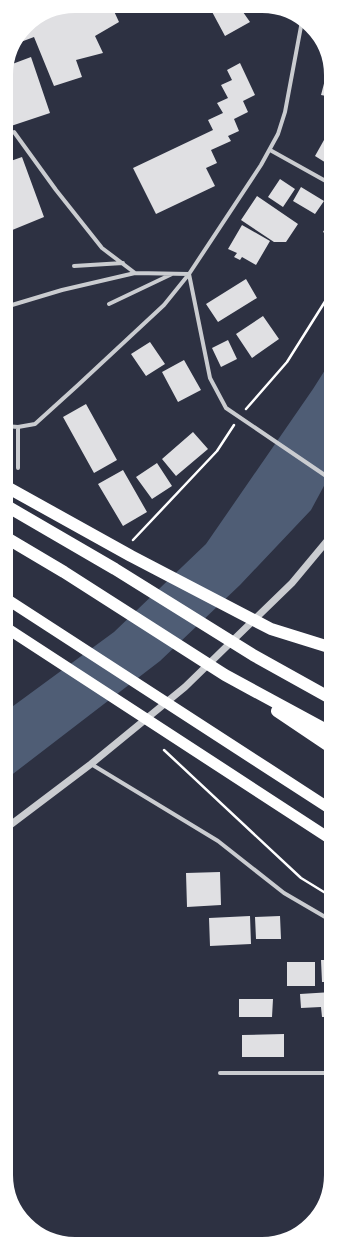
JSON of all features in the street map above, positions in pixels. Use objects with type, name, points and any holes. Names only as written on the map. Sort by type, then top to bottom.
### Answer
[{"type":"highway","points":[[12,490],[131,556],[271,629],[325,646]]},
{"type":"highway","points":[[12,509],[115,568],[253,655],[325,695]]},
{"type":"highway","points":[[12,541],[64,572],[225,675],[325,743]]},
{"type":"highway","points":[[12,602],[325,805]]},
{"type":"highway","points":[[12,631],[325,835]]},
{"type":"highway","points":[[225,675],[325,729]]},
{"type":"street","points":[[12,427],[35,424],[164,305],[190,274],[261,165],[278,134],[285,112],[301,25]]},
{"type":"street","points":[[14,132],[56,190],[102,248],[135,272]]},
{"type":"street","points":[[270,150],[325,181]]},
{"type":"street","points":[[74,266],[123,263]]},
{"type":"street","points":[[12,305],[62,290],[135,272],[190,274]]},
{"type":"street","points":[[109,304],[174,273]]},
{"type":"street","points":[[190,274],[210,378],[226,408],[240,416],[245,421],[325,475]]},
{"type":"street","points":[[18,427],[18,468]]},
{"type":"street","points":[[12,824],[91,764],[185,687],[292,583],[325,543]]},
{"type":"street","points":[[91,764],[218,841],[284,893],[325,917]]},
{"type":"street","points":[[220,1074],[325,1073]]},
{"type":"path","points":[[132,542],[217,451],[240,416],[287,362],[325,303]]},
{"type":"path","points":[[161,748],[301,878],[325,893]]},
{"type":"water","points":[[325,370],[325,484],[311,510],[240,585],[160,661],[12,775],[12,707],[114,632],[206,544]]},
{"type":"building","points":[[75,12],[114,12],[119,22],[95,36],[103,53],[76,60],[82,77],[54,86],[34,37],[21,42],[33,28],[43,20],[54,15]]},
{"type":"building","points":[[212,12],[243,12],[250,22],[225,36]]},
{"type":"building","points":[[31,57],[50,113],[12,126],[12,71],[13,64]]},
{"type":"building","points":[[240,63],[255,95],[243,101],[248,112],[234,119],[239,131],[228,136],[231,141],[211,150],[217,163],[206,168],[215,186],[156,214],[133,168],[213,130],[208,120],[223,113],[217,103],[228,98],[221,85],[232,80],[227,70]]},
{"type":"building","points":[[325,80],[325,96],[321,95]]},
{"type":"building","points":[[324,140],[325,141],[325,162],[315,156]]},
{"type":"building","points":[[22,157],[44,217],[12,230],[12,161]]},
{"type":"building","points":[[280,179],[295,189],[283,207],[268,197]]},
{"type":"building","points":[[301,187],[324,201],[315,214],[293,201]]},
{"type":"building","points":[[257,196],[298,224],[286,242],[274,242],[241,220]]},
{"type":"building","points":[[242,225],[270,241],[256,265],[242,257],[240,260],[234,257],[237,253],[228,249]]},
{"type":"building","points":[[246,279],[257,298],[218,322],[206,304]]},
{"type":"building","points":[[263,316],[279,339],[252,358],[236,334]]},
{"type":"building","points":[[228,340],[237,359],[221,367],[212,348]]},
{"type":"building","points":[[150,342],[165,364],[146,376],[131,354]]},
{"type":"building","points":[[184,360],[201,390],[178,402],[162,372]]},
{"type":"building","points":[[86,404],[117,460],[94,473],[63,417]]},
{"type":"building","points":[[193,432],[208,449],[176,476],[162,459]]},
{"type":"building","points":[[157,463],[172,486],[152,499],[136,477]]},
{"type":"building","points":[[123,470],[147,512],[123,526],[98,484]]},
{"type":"building","points":[[220,872],[221,905],[187,907],[186,873]]},
{"type":"building","points":[[250,916],[251,944],[210,946],[209,918]]},
{"type":"building","points":[[280,916],[281,939],[256,939],[255,917]]},
{"type":"building","points":[[321,960],[325,960],[325,982],[322,982]]},
{"type":"building","points":[[287,962],[315,962],[315,986],[287,986]]},
{"type":"building","points":[[325,992],[325,1017],[322,1017],[321,1007],[301,1008],[300,994]]},
{"type":"building","points":[[239,999],[273,999],[272,1017],[239,1017]]},
{"type":"building","points":[[284,1034],[284,1057],[242,1057],[242,1035]]}]
